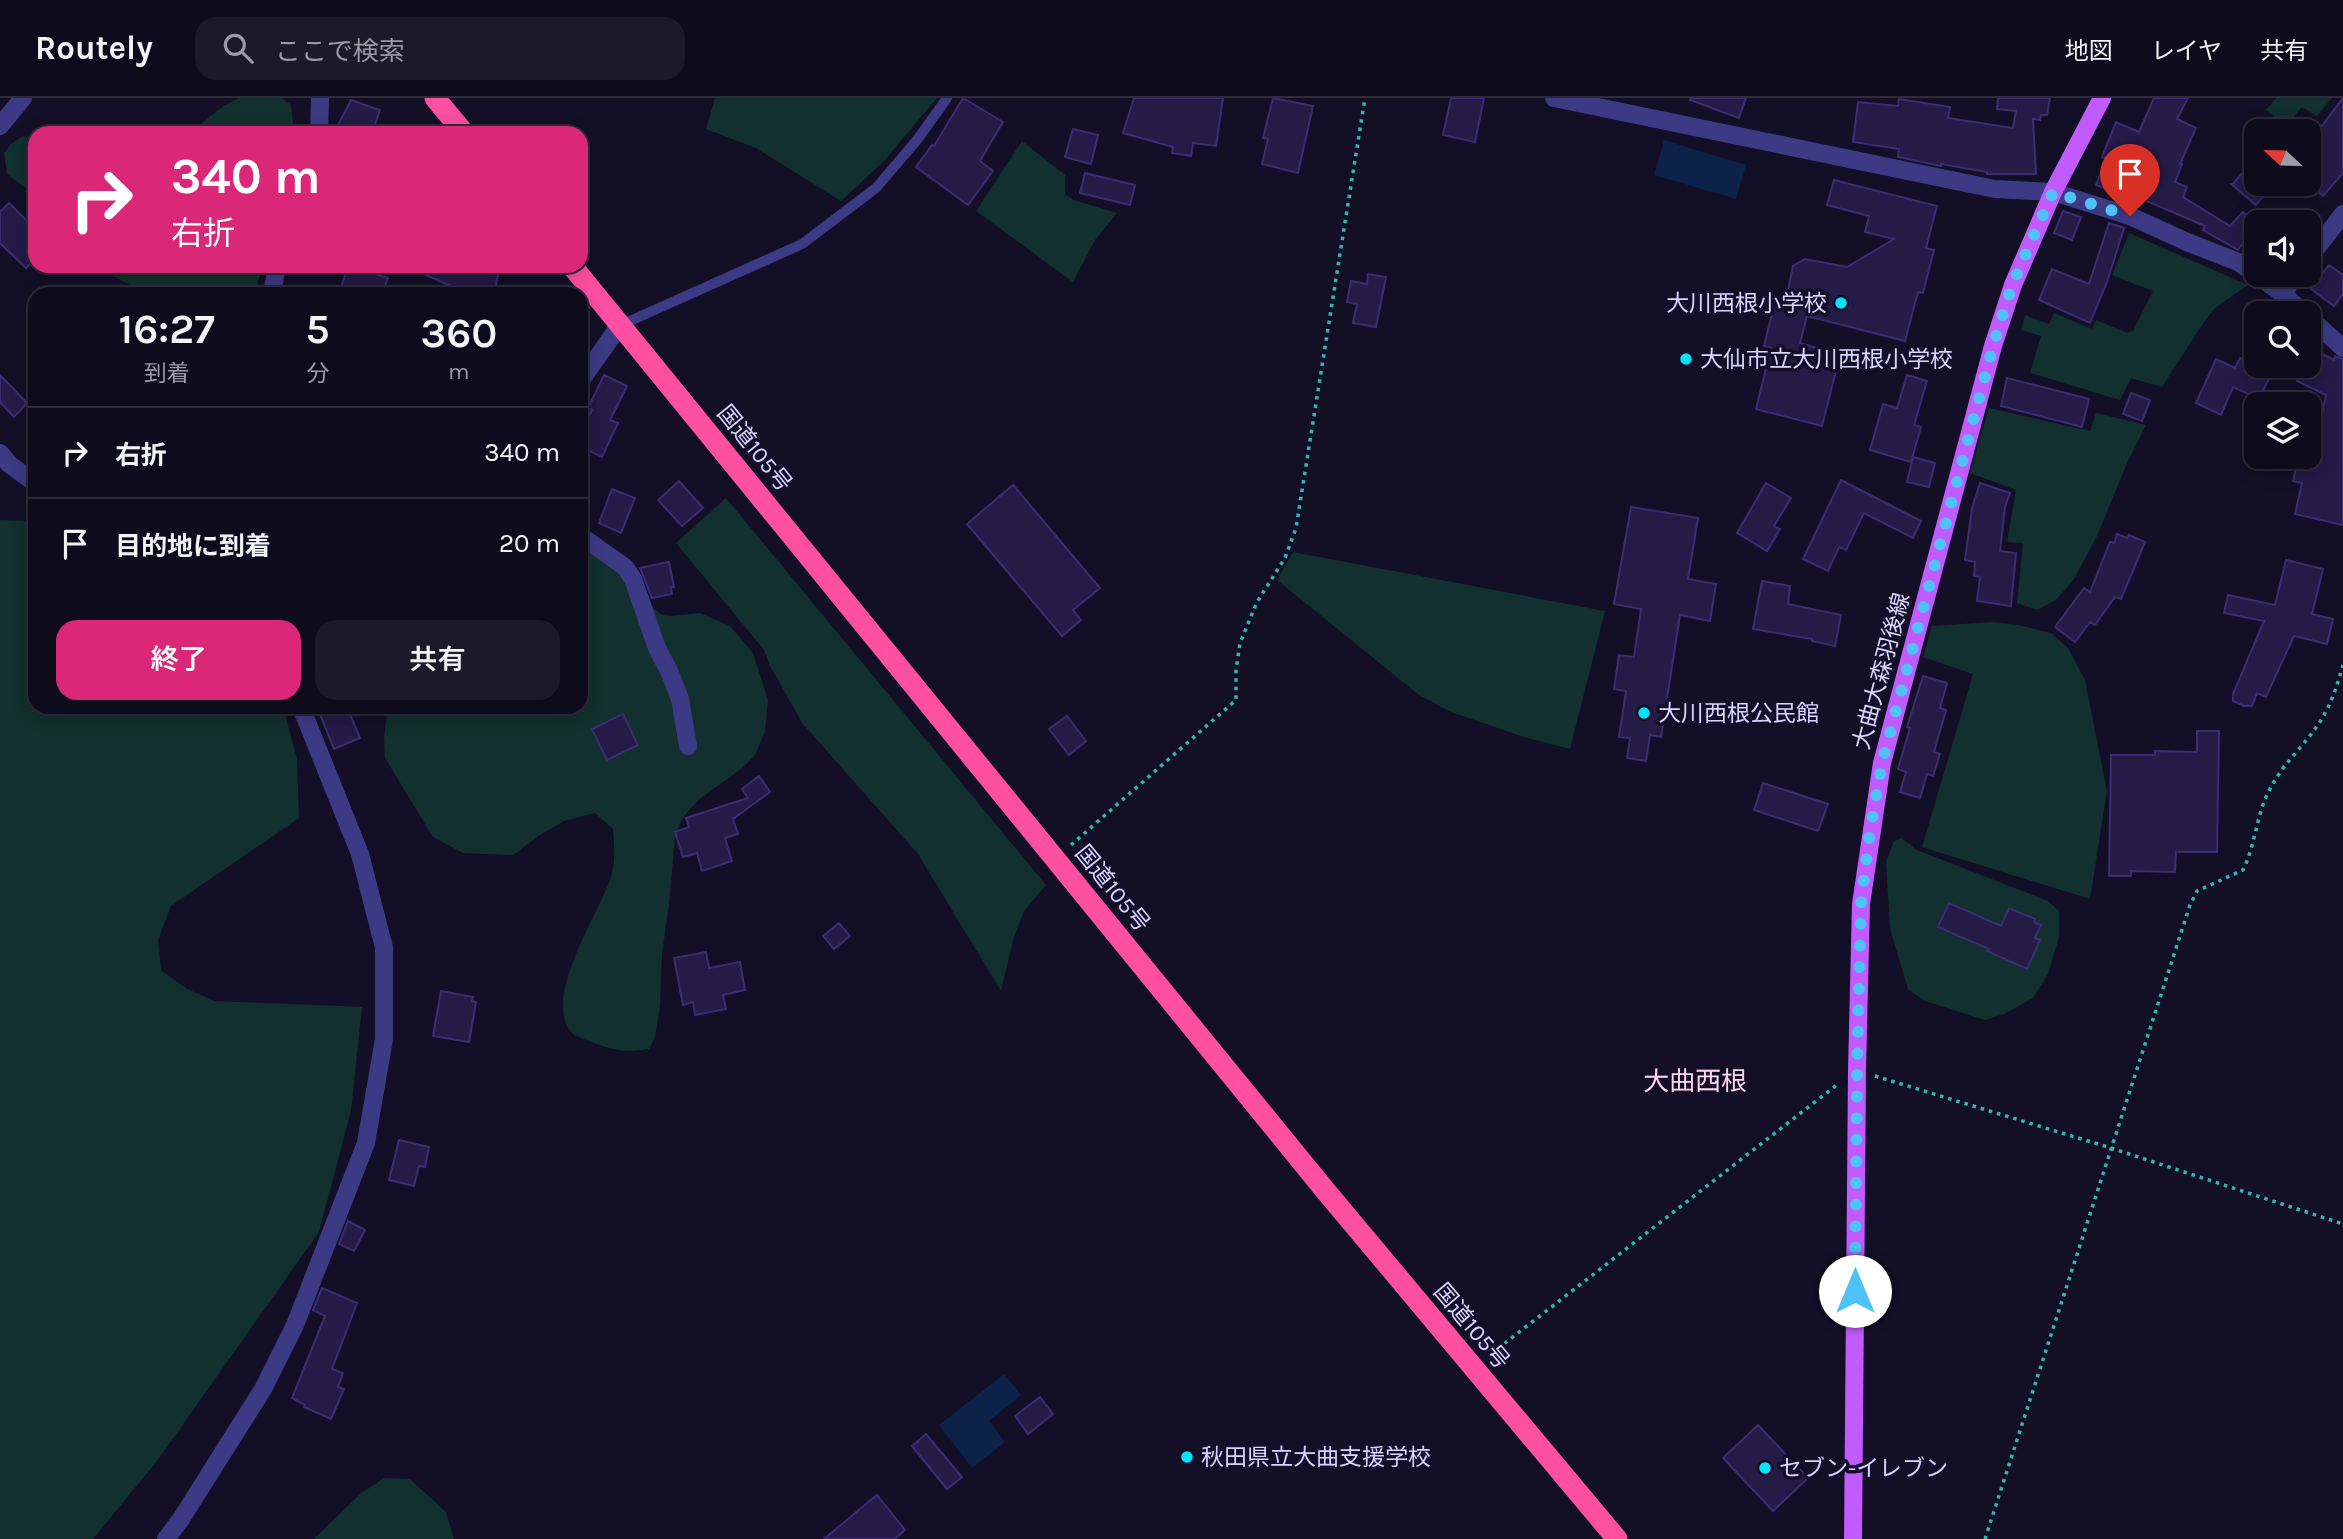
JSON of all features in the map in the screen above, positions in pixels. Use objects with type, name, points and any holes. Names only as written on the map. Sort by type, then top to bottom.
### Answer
[{"type":"highway","points":[[435,98],[458,126]]},
{"type":"highway","name":"国道105号","points":[[578,273],[1324,1189],[1617,1539]]},
{"type":"main road","name":"大曲大森羽後線","points":[[1853,1539],[1861,904],[1882,763],[1993,346],[2012,285],[2053,192],[2102,98]]},
{"type":"street","points":[[0,126],[23,98]]},
{"type":"street","points":[[319,126],[320,98]]},
{"type":"street","points":[[1554,98],[1995,189],[2053,192],[2130,216],[2238,262],[2291,301]]},
{"type":"street","points":[[2321,242],[2343,214]]},
{"type":"street","points":[[2283,294],[2288,287]]},
{"type":"street","points":[[588,370],[620,325]]},
{"type":"street","points":[[2321,329],[2343,348]]},
{"type":"street","points":[[0,453],[9,464],[28,478]]},
{"type":"street","points":[[588,541],[625,567],[633,579],[657,648],[680,699],[688,746]]},
{"type":"street","points":[[166,1539],[263,1389],[295,1325],[366,1143],[384,1040],[384,947],[360,853],[304,714]]},
{"type":"lane","points":[[620,325],[802,244],[876,188],[917,140],[947,98]]},
{"type":"path","points":[[1056,859],[1236,701],[1236,670],[1240,643],[1257,602],[1285,558],[1296,528],[1365,98]]},
{"type":"path","points":[[1985,1539],[2190,905],[2197,891],[2243,870],[2253,845],[2264,799],[2286,764],[2323,717],[2334,695],[2343,665]]},
{"type":"path","points":[[1472,1368],[1857,1070],[2112,1148],[2343,1224]]},
{"type":"green space","points":[[239,98],[282,98],[291,105],[293,126],[199,126],[223,106]]},
{"type":"green space","points":[[715,98],[937,98],[884,161],[841,201],[756,148],[706,129]]},
{"type":"green space","points":[[2276,98],[2332,98],[2317,116],[2302,107],[2292,119],[2276,119],[2266,110]]},
{"type":"green space","points":[[23,136],[28,138],[28,190],[7,174],[4,153]]},
{"type":"green space","points":[[1022,141],[1065,175],[1065,194],[1074,200],[1117,213],[1095,240],[1073,282],[976,211]]},
{"type":"green space","points":[[2129,233],[2244,283],[2245,287],[2215,308],[2162,387],[2131,378],[2120,400],[2030,373],[2041,336],[2021,330],[2025,315],[2049,324],[2054,313],[2092,329],[2096,320],[2127,333],[2133,331],[2153,291],[2112,275]]},
{"type":"green space","points":[[107,273],[260,273],[257,287],[130,285]]},
{"type":"green space","points":[[1989,408],[2090,431],[2096,413],[2146,425],[2097,536],[2074,579],[2056,600],[2037,610],[2017,603],[2023,543],[2007,542],[2016,490],[1970,473]]},
{"type":"green space","points":[[726,498],[1046,885],[1024,911],[1014,937],[1001,991],[918,854],[803,724],[770,666],[764,650],[676,543]]},
{"type":"green space","points":[[0,520],[28,521],[28,714],[285,714],[297,759],[299,818],[171,906],[158,940],[161,970],[187,989],[215,1001],[362,1007],[351,1111],[319,1232],[157,1461],[93,1539],[0,1539]]},
{"type":"green space","points":[[588,536],[644,600],[662,615],[700,613],[730,626],[753,653],[768,700],[765,731],[755,755],[741,769],[697,801],[682,819],[675,837],[662,954],[660,1006],[655,1037],[649,1049],[627,1051],[599,1045],[572,1033],[564,1018],[563,999],[575,956],[613,871],[613,829],[595,813],[564,821],[513,855],[463,853],[433,837],[385,758],[387,714],[588,714]]},
{"type":"green space","points":[[1293,552],[1605,611],[1570,749],[1524,737],[1451,712],[1419,695],[1277,580]]},
{"type":"green space","points":[[1993,622],[2051,633],[2068,648],[2085,680],[2107,791],[2090,899],[1922,847],[1973,674],[1923,657],[1932,626]]},
{"type":"green space","points":[[1901,838],[1917,850],[2048,901],[2059,911],[2059,937],[2048,974],[2033,998],[2004,1014],[1985,1020],[1925,1001],[1908,989],[1890,929],[1886,862],[1894,841]]},
{"type":"green space","points":[[384,1478],[410,1479],[446,1512],[454,1539],[314,1539],[359,1495]]},
{"type":"water","points":[[1664,140],[1746,165],[1736,199],[1654,175]]},
{"type":"water","points":[[1004,1374],[1021,1395],[989,1421],[1005,1442],[972,1468],[939,1425]]},
{"type":"building","points":[[963,98],[1003,122],[980,161],[993,171],[968,205],[916,167],[932,145],[934,146]]},
{"type":"building","points":[[1134,98],[1223,98],[1216,146],[1193,143],[1191,156],[1172,153],[1173,147],[1123,133]]},
{"type":"building","points":[[1273,98],[1313,106],[1298,173],[1262,164],[1268,139],[1263,138]]},
{"type":"building","points":[[1451,98],[1484,98],[1475,142],[1443,135]]},
{"type":"building","points":[[1746,98],[1739,118],[1690,100]]},
{"type":"building","points":[[1998,98],[2050,98],[2047,115],[2041,115],[2040,120],[2033,119],[2036,174],[1987,174],[1941,166],[1898,157],[1899,149],[1853,142],[1858,102],[1898,106],[1899,99],[1950,107],[1948,118],[2013,128],[2016,111],[1997,109]]},
{"type":"building","points":[[2154,98],[2188,98],[2177,119],[2196,128],[2175,182],[2187,187],[2183,197],[2230,226],[2244,213],[2244,242],[2238,250],[2203,230],[2205,226],[2128,193],[2126,197],[2096,185],[2107,159],[2102,157],[2116,122],[2139,132]]},
{"type":"building","points":[[2343,98],[2343,173],[2323,196],[2321,194],[2321,127]]},
{"type":"building","points":[[351,100],[380,110],[374,126],[338,126]]},
{"type":"building","points":[[1073,129],[1098,135],[1091,164],[1065,157]]},
{"type":"building","points":[[2244,171],[2244,195],[2233,184]]},
{"type":"building","points":[[1085,173],[1135,185],[1130,205],[1080,193]]},
{"type":"building","name":"大川西根小学校","points":[[1834,180],[1937,206],[1926,248],[1934,250],[1923,293],[1918,292],[1905,341],[1807,316],[1800,343],[1840,355],[1822,426],[1756,409],[1771,348],[1764,346],[1776,298],[1786,300],[1793,266],[1805,259],[1847,267],[1894,239],[1865,232],[1869,216],[1827,205]]},
{"type":"building","points":[[2245,196],[2263,196],[2256,205]]},
{"type":"building","points":[[9,203],[28,222],[26,268],[0,243],[0,212]]},
{"type":"building","points":[[2063,211],[2081,217],[2072,240],[2054,233]]},
{"type":"building","points":[[2109,223],[2124,228],[2107,282],[2090,323],[2039,300],[2052,269],[2089,284]]},
{"type":"building","points":[[2329,265],[2343,275],[2343,294],[2334,306],[2311,289],[2321,287],[2321,276]]},
{"type":"building","points":[[346,273],[371,273],[388,278],[385,287],[341,287]]},
{"type":"building","points":[[421,273],[498,275],[495,287],[451,286]]},
{"type":"building","points":[[1368,274],[1386,277],[1376,327],[1353,323],[1357,304],[1347,302],[1351,281],[1367,284]]},
{"type":"building","points":[[2321,354],[2334,360],[2335,356],[2343,359],[2343,525],[2295,514],[2302,483],[2293,481],[2296,469],[2321,469],[2321,418],[2326,395],[2297,381],[2298,378],[2321,378]]},
{"type":"building","points":[[2240,358],[2244,360],[2244,378],[2270,378],[2262,392],[2244,392],[2233,387],[2221,415],[2196,403],[2216,359],[2235,368]]},
{"type":"building","points":[[0,375],[27,403],[14,417],[0,402]]},
{"type":"building","points":[[604,375],[627,386],[610,420],[618,423],[602,457],[588,450],[588,419],[592,410],[588,408]]},
{"type":"building","points":[[1907,375],[1927,381],[1914,425],[1921,427],[1911,462],[1870,450],[1883,404],[1897,408]]},
{"type":"building","points":[[2007,378],[2089,399],[2082,427],[2001,406]]},
{"type":"building","points":[[2131,393],[2150,400],[2142,421],[2123,414]]},
{"type":"building","points":[[1913,457],[1935,463],[1929,487],[1907,482]]},
{"type":"building","points":[[1841,480],[1921,521],[1913,538],[1864,513],[1846,550],[1839,547],[1828,571],[1803,559]]},
{"type":"building","points":[[679,481],[703,508],[682,526],[658,500]]},
{"type":"building","points":[[1766,483],[1791,498],[1774,526],[1780,529],[1767,551],[1737,533]]},
{"type":"building","points":[[1980,483],[2010,493],[2005,507],[2000,551],[2016,553],[2011,606],[1977,601],[1980,577],[1974,576],[1975,562],[1965,560],[1972,508]]},
{"type":"building","points":[[1013,485],[1100,588],[1073,610],[1081,620],[1062,636],[967,524]]},
{"type":"building","points":[[612,489],[635,498],[621,533],[599,523]]},
{"type":"building","points":[[1631,507],[1698,518],[1688,579],[1716,584],[1710,621],[1680,615],[1661,737],[1650,735],[1646,761],[1627,758],[1630,738],[1619,737],[1626,691],[1614,689],[1619,655],[1634,657],[1641,609],[1614,604]]},
{"type":"building","points":[[2117,534],[2127,538],[2129,535],[2145,542],[2121,599],[2115,597],[2095,625],[2090,622],[2075,642],[2055,627],[2084,588],[2090,592],[2110,542],[2114,543]]},
{"type":"building","points":[[2286,560],[2323,569],[2312,614],[2333,619],[2327,644],[2294,636],[2266,697],[2257,693],[2252,706],[2244,706],[2233,701],[2233,694],[2264,621],[2224,613],[2228,595],[2275,605]]},
{"type":"building","points":[[669,562],[674,587],[671,587],[672,594],[652,598],[640,568]]},
{"type":"building","points":[[1762,581],[1790,586],[1788,604],[1841,615],[1835,646],[1812,639],[1753,629]]},
{"type":"building","points":[[1923,676],[1947,683],[1940,708],[1946,710],[1934,752],[1940,754],[1933,776],[1927,774],[1920,798],[1900,792],[1906,772],[1898,769],[1910,728],[1907,727]]},
{"type":"building","points":[[320,714],[350,714],[360,738],[334,749]]},
{"type":"building","points":[[623,714],[638,745],[607,760],[592,729]]},
{"type":"building","points":[[1067,716],[1086,741],[1069,755],[1049,729]]},
{"type":"building","points":[[2197,731],[2219,731],[2217,852],[2176,852],[2175,872],[2131,871],[2131,876],[2109,876],[2111,755],[2155,755],[2155,751],[2197,752]]},
{"type":"building","points":[[759,776],[770,792],[733,819],[738,834],[725,838],[732,861],[702,871],[697,853],[683,857],[675,832],[689,827],[686,818],[748,798],[742,789]]},
{"type":"building","points":[[1763,783],[1828,804],[1818,831],[1754,810]]},
{"type":"building","points":[[1949,903],[2001,926],[2009,908],[2035,919],[2034,922],[2041,925],[2035,938],[2040,940],[2027,969],[1938,927]]},
{"type":"building","points":[[839,923],[850,936],[834,949],[823,936]]},
{"type":"building","points":[[706,952],[709,968],[740,962],[745,990],[723,995],[726,1009],[695,1015],[693,1002],[683,1005],[674,958]]},
{"type":"building","points":[[441,991],[473,997],[472,1001],[476,1002],[469,1042],[433,1036]]},
{"type":"building","points":[[399,1140],[429,1147],[425,1167],[419,1166],[414,1186],[389,1180]]},
{"type":"building","points":[[348,1221],[365,1230],[354,1251],[339,1244]]},
{"type":"building","points":[[322,1288],[357,1303],[332,1369],[343,1373],[338,1387],[344,1389],[331,1419],[304,1407],[305,1405],[292,1398],[325,1316],[313,1310]]},
{"type":"building","points":[[1040,1397],[1053,1414],[1028,1434],[1015,1416]]},
{"type":"building","name":"セブン-イレブン","points":[[1758,1425],[1808,1478],[1773,1511],[1723,1458]]},
{"type":"building","points":[[926,1434],[962,1477],[947,1489],[912,1446]]},
{"type":"building","points":[[877,1495],[905,1530],[895,1539],[824,1539]]},
{"type":"place","name":"大川西根小学校","points":[[1841,303]]},
{"type":"place","name":"大仙市立大川西根小学校","points":[[1686,359]]},
{"type":"place","name":"大川西根公民館","points":[[1644,713]]},
{"type":"place","name":"秋田県立大曲支援学校","points":[[1187,1457]]},
{"type":"place","name":"セブン-イレブン","points":[[1765,1468]]},
{"type":"district","name":"大曲西根","points":[[1695,1081]]},
{"type":"route","points":[[1855,1291],[1861,904],[1882,763],[1993,346],[2012,285],[2053,192],[2130,216]]}]
